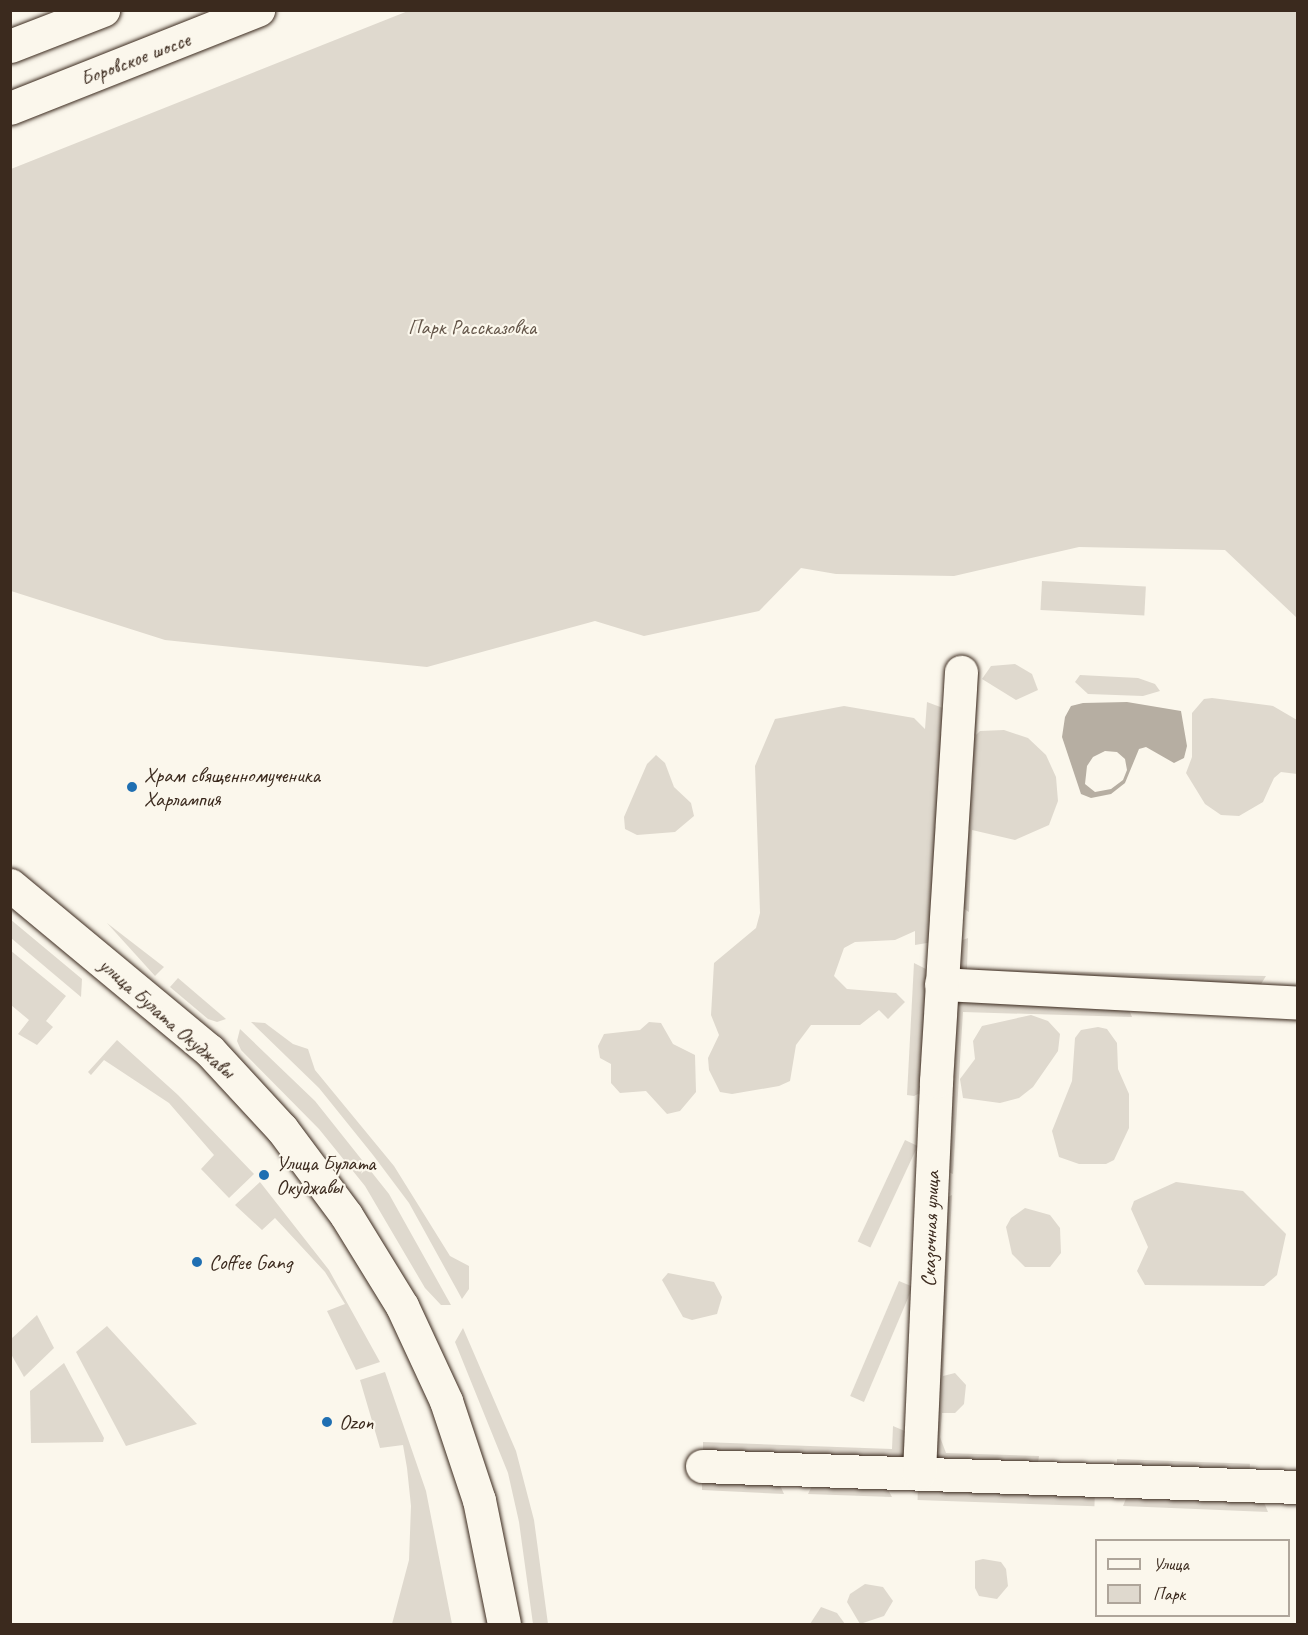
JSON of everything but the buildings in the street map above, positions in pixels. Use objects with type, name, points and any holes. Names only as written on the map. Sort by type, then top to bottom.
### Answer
[{"type":"street","points":[[10,46],[103,10]]},
{"type":"street","name":"Боровское шоссе","points":[[10,108],[258,10]]},
{"type":"street","name":"Сказочная улица","points":[[919,1473],[941,984],[948,921],[961,672]]},
{"type":"street","name":"улица Булата Окуджавы","points":[[10,885],[209,1050],[282,1129],[346,1215],[402,1306],[446,1401],[482,1511],[504,1624]]},
{"type":"street","points":[[941,984],[1298,1003]]},
{"type":"street","points":[[702,1466],[1298,1487]]},
{"type":"green space","name":"Парк Рассказовка","points":[[408,11],[1297,11],[1297,618],[1225,550],[1079,547],[954,576],[836,574],[801,568],[759,611],[644,636],[595,621],[427,667],[165,640],[11,591],[11,169]]},
{"type":"green space","points":[[1042,581],[1146,586],[1144,615],[1040,610]]},
{"type":"green space","points":[[1015,664],[1032,674],[1038,690],[1016,700],[982,679],[991,666]]},
{"type":"green space","points":[[973,671],[979,672],[976,735],[980,731],[1004,730],[1028,738],[1046,755],[1056,777],[1058,801],[1049,825],[1015,840],[972,830],[969,912],[961,907]]},
{"type":"green space","points":[[1080,675],[1138,678],[1155,684],[1160,691],[1143,696],[1088,694],[1075,682]]},
{"type":"green space","points":[[1212,698],[1273,706],[1297,720],[1297,774],[1281,772],[1274,778],[1263,802],[1239,816],[1221,815],[1205,804],[1186,773],[1192,757],[1192,713],[1204,699]]},
{"type":"green space","points":[[927,702],[943,708],[933,942],[915,945],[915,931],[895,940],[855,942],[844,948],[834,976],[847,989],[896,993],[905,1002],[888,1019],[879,1010],[860,1025],[811,1025],[796,1045],[790,1081],[779,1086],[732,1094],[720,1092],[709,1070],[708,1058],[719,1035],[711,1015],[714,963],[756,928],[760,913],[755,766],[775,719],[844,706],[914,718],[925,729]]},
{"type":"green space","points":[[656,755],[665,763],[674,787],[691,803],[694,816],[675,832],[637,835],[625,829],[624,817],[647,764]]},
{"type":"green space","points":[[10,919],[82,979],[81,997],[11,938]]},
{"type":"green space","points":[[107,923],[164,967],[155,976]]},
{"type":"green space","points":[[968,938],[967,969],[1266,976],[1261,984],[1255,985],[964,974],[957,967],[960,941]]},
{"type":"green space","points":[[10,950],[66,996],[46,1021],[53,1027],[37,1045],[18,1034],[29,1020],[11,1005]]},
{"type":"green space","points":[[914,963],[926,969],[928,978],[920,1093],[914,1096],[907,1095]]},
{"type":"green space","points":[[178,978],[226,1019],[217,1022],[208,1019],[170,987]]},
{"type":"green space","points":[[959,999],[1127,1005],[1132,1017],[963,1012],[953,1174],[948,1172],[950,1011]]},
{"type":"green space","points":[[1031,1015],[1048,1021],[1060,1034],[1058,1051],[1033,1087],[1019,1098],[1000,1103],[963,1098],[960,1079],[975,1059],[973,1041],[982,1026]]},
{"type":"green space","points":[[251,1022],[265,1023],[293,1044],[308,1049],[315,1070],[394,1166],[450,1256],[469,1266],[469,1289],[462,1299],[409,1203],[373,1155],[319,1088]]},
{"type":"green space","points":[[649,1022],[661,1023],[673,1044],[695,1055],[696,1092],[680,1111],[667,1114],[646,1091],[620,1093],[611,1083],[611,1064],[600,1058],[598,1046],[604,1034],[640,1030]]},
{"type":"green space","points":[[1098,1027],[1107,1029],[1117,1043],[1118,1069],[1129,1094],[1129,1128],[1114,1160],[1106,1164],[1079,1164],[1059,1157],[1052,1131],[1072,1081],[1075,1038],[1081,1030]]},
{"type":"green space","points":[[240,1029],[315,1101],[389,1194],[451,1305],[441,1305],[425,1288],[365,1186],[319,1129],[241,1050],[237,1041]]},
{"type":"green space","points":[[117,1040],[178,1095],[254,1174],[229,1198],[201,1169],[214,1155],[169,1103],[104,1060],[91,1075],[88,1072]]},
{"type":"green space","points":[[905,1140],[918,1146],[870,1247],[858,1242]]},
{"type":"green space","points":[[260,1182],[329,1270],[380,1362],[356,1370],[327,1311],[345,1304],[325,1272],[275,1218],[262,1230],[235,1205]]},
{"type":"green space","points":[[1176,1182],[1243,1191],[1286,1234],[1277,1275],[1264,1286],[1145,1285],[1137,1271],[1148,1247],[1131,1209],[1134,1201]]},
{"type":"green space","points":[[952,1195],[943,1376],[955,1373],[966,1385],[964,1404],[955,1413],[942,1413],[940,1437],[946,1453],[1039,1456],[1038,1463],[941,1465],[932,1454],[944,1199]]},
{"type":"green space","points":[[1025,1208],[1050,1215],[1060,1228],[1061,1253],[1050,1267],[1025,1267],[1012,1254],[1006,1227],[1011,1218]]},
{"type":"green space","points":[[668,1273],[714,1282],[722,1297],[717,1314],[692,1320],[683,1317],[662,1280]]},
{"type":"green space","points":[[899,1281],[913,1287],[864,1402],[850,1396]]},
{"type":"green space","points":[[37,1315],[54,1348],[24,1377],[11,1354],[11,1339]]},
{"type":"green space","points":[[107,1326],[197,1424],[126,1446],[76,1352]]},
{"type":"green space","points":[[463,1328],[516,1451],[534,1520],[548,1624],[533,1624],[519,1522],[508,1473],[455,1342]]},
{"type":"green space","points":[[64,1363],[104,1438],[103,1442],[31,1443],[30,1391]]},
{"type":"green space","points":[[385,1372],[426,1491],[452,1624],[392,1624],[409,1560],[411,1506],[407,1468],[403,1445],[380,1448],[360,1380]]},
{"type":"green space","points":[[893,1426],[907,1432],[909,1450],[902,1460],[703,1453],[703,1442],[892,1449]]},
{"type":"green space","points":[[1117,1459],[1250,1464],[1250,1470],[1117,1465]]},
{"type":"green space","points":[[702,1478],[779,1483],[784,1494],[702,1490]]},
{"type":"green space","points":[[813,1484],[886,1486],[892,1497],[808,1494]]},
{"type":"green space","points":[[918,1487],[1095,1493],[1094,1506],[918,1500]]},
{"type":"green space","points":[[1127,1496],[1263,1500],[1268,1512],[1123,1506]]},
{"type":"green space","points":[[983,1559],[1001,1562],[1006,1569],[1008,1586],[997,1599],[979,1596],[975,1588],[975,1561]]},
{"type":"green space","points":[[865,1584],[883,1587],[893,1601],[884,1616],[860,1624],[847,1602],[850,1594]]},
{"type":"green space","points":[[821,1607],[837,1613],[845,1624],[810,1624]]},
{"type":"shaded area","points":[[1127,702],[1181,711],[1187,746],[1184,758],[1174,763],[1146,747],[1139,749],[1125,783],[1111,794],[1091,798],[1081,794],[1062,737],[1065,717],[1071,706],[1083,703]],"holes":[[[1105,751],[1117,752],[1125,759],[1127,770],[1123,780],[1111,789],[1095,792],[1085,784],[1087,766],[1093,757]]]},
{"type":"place","name":"Храм священномученика Харлампия","points":[[132,787]]},
{"type":"place","name":"Улица Булата Окуджавы","points":[[264,1175]]},
{"type":"place","name":"Coffee Gang","points":[[197,1262]]},
{"type":"place","name":"Ozon","points":[[327,1422]]}]
